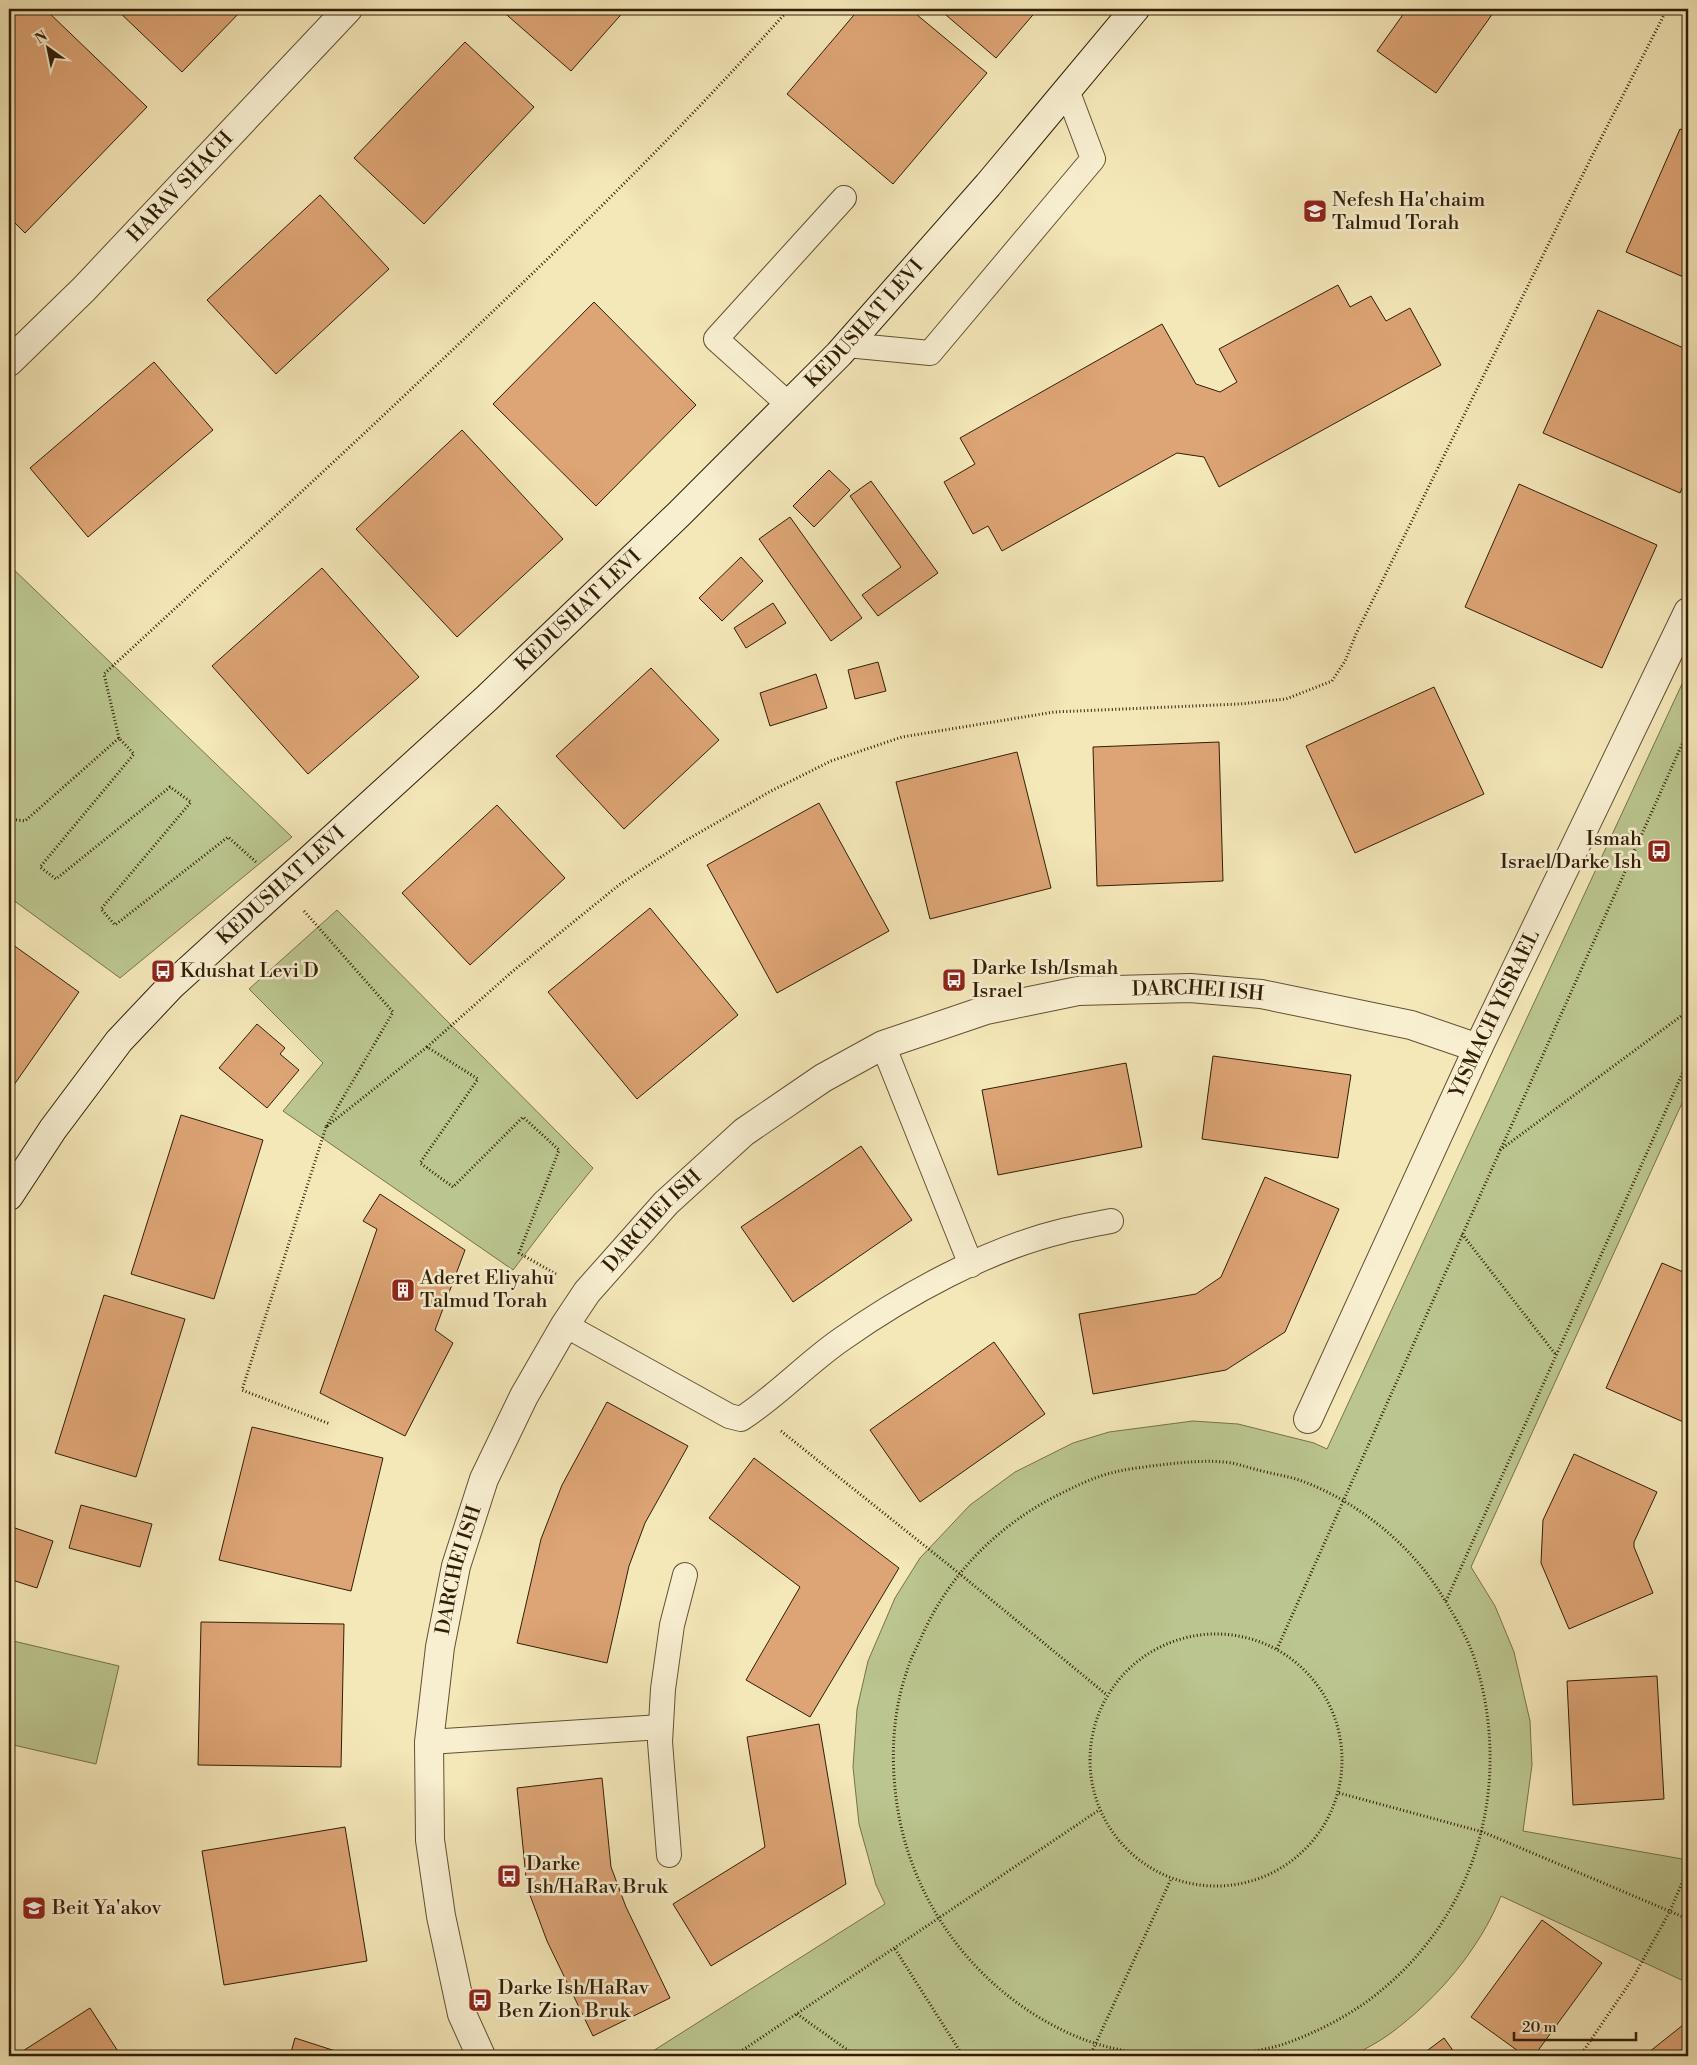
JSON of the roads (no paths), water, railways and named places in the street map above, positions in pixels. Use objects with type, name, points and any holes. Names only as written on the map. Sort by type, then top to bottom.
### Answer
[{"type":"street","name":"HARAV SHACH","points":[[9,362],[84,289],[348,9]]},
{"type":"street","name":"KEDUSHAT LEVI","points":[[9,1196],[53,1129],[119,1041],[171,986],[494,692],[679,514],[847,345],[988,185],[1135,9]]},
{"type":"street","name":"YISMACH YISRAEL","points":[[1308,1419],[1478,1048],[1688,612]]},
{"type":"street","name":"DARCHEI ISH","points":[[481,2056],[462,2014],[442,1916],[430,1840],[429,1742],[440,1647],[456,1566],[481,1487],[524,1396],[565,1325],[587,1292],[666,1204],[744,1132],[823,1078],[883,1045],[986,1010],[1078,991],[1190,988],[1261,994],[1411,1025],[1478,1048]]},
{"type":"lane","points":[[847,345],[930,353],[1093,159],[1067,90]]},
{"type":"lane","points":[[788,404],[716,339],[844,198]]},
{"type":"lane","points":[[883,1045],[971,1265]]},
{"type":"lane","points":[[565,1325],[728,1416],[742,1419],[842,1339],[895,1304],[971,1265],[1024,1243],[1062,1231],[1111,1221]]},
{"type":"lane","points":[[669,1855],[660,1742],[663,1689],[672,1625],[685,1575]]},
{"type":"lane","points":[[429,1742],[661,1727]]},
{"type":"place","name":"Nefesh Ha'chaim Talmud Torah","points":[[1315,211]]},
{"type":"place","name":"Ismah Israel/Darke Ish","points":[[1659,851]]},
{"type":"place","name":"Kdushat Levi D","points":[[163,971]]},
{"type":"place","name":"Darke Ish/Ismah Israel","points":[[954,980]]},
{"type":"place","name":"Aderet Eliyahu Talmud Torah","points":[[403,1290]]},
{"type":"place","name":"Darke Ish/HaRav Bruk","points":[[509,1876]]},
{"type":"place","name":"Beit Ya'akov","points":[[34,1908]]},
{"type":"place","name":"Darke Ish/HaRav Ben Zion Bruk","points":[[480,2000]]}]
